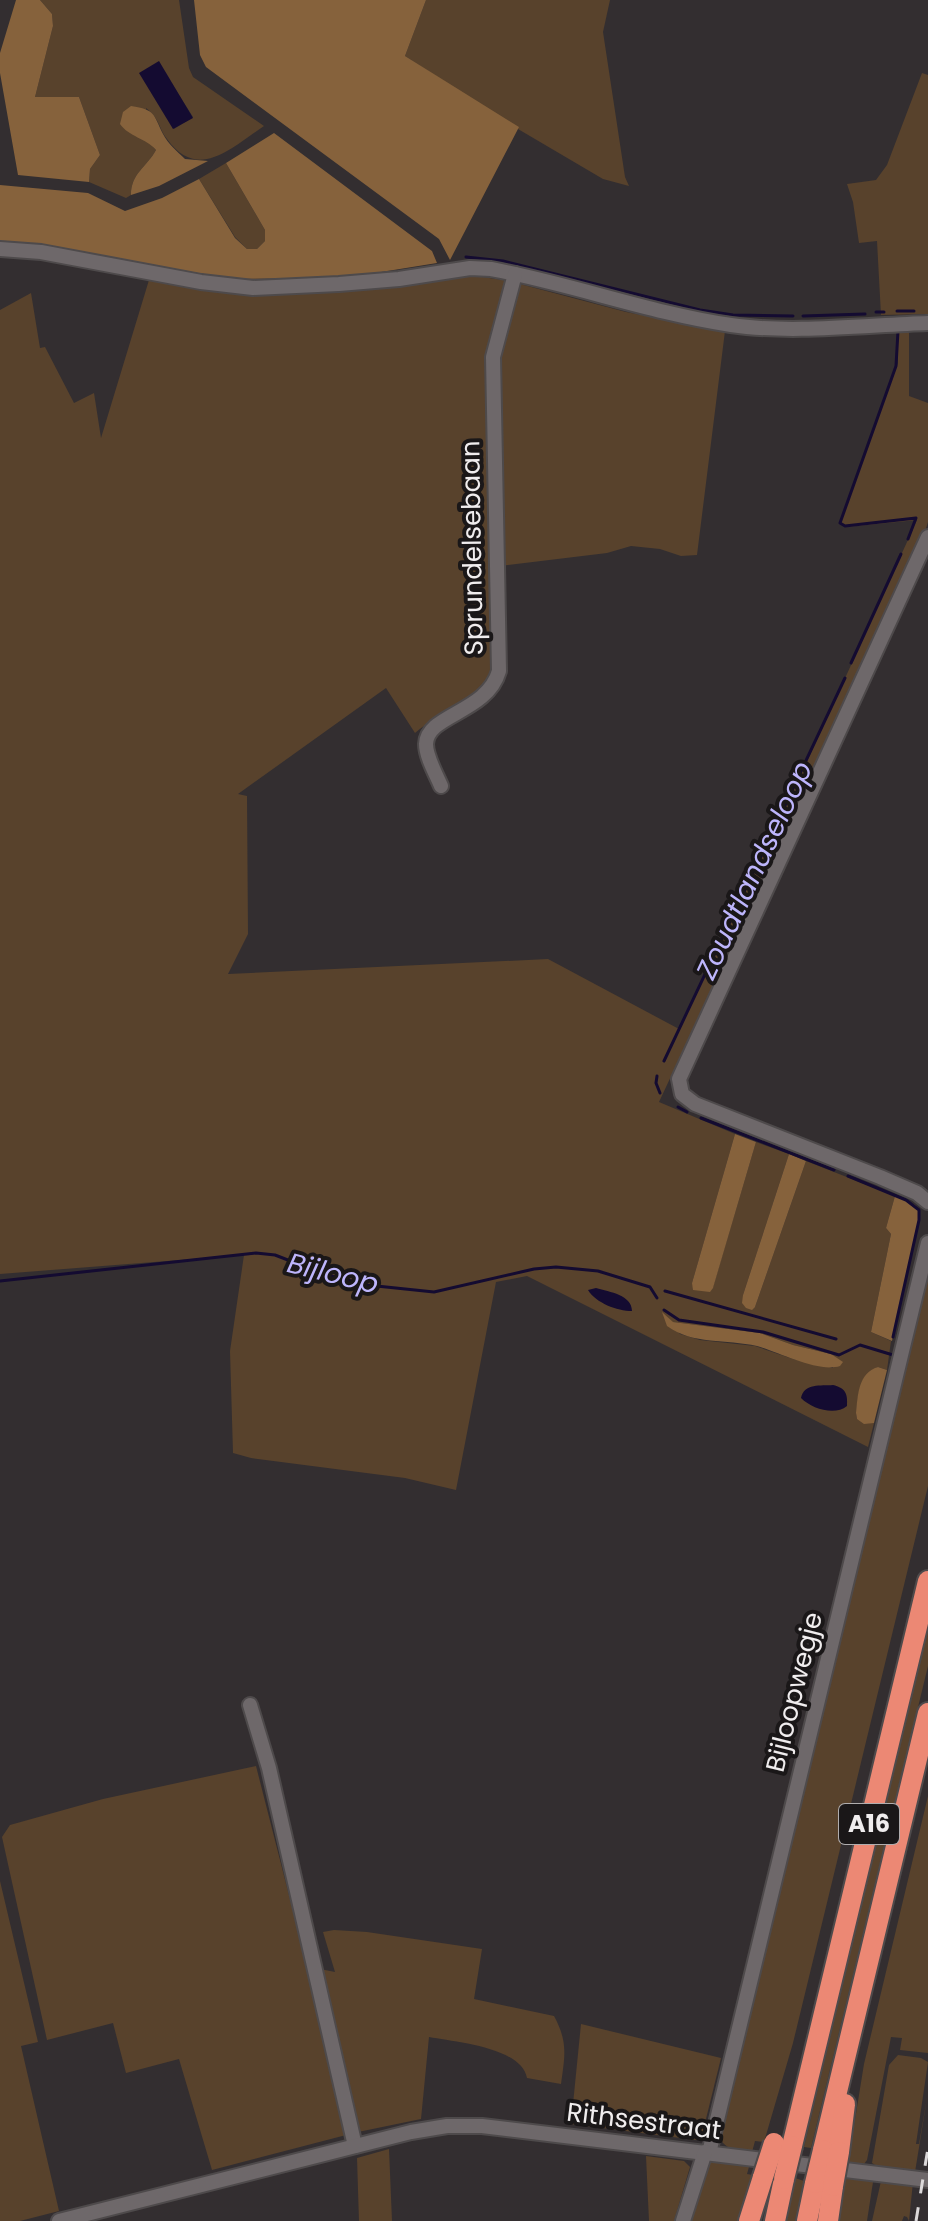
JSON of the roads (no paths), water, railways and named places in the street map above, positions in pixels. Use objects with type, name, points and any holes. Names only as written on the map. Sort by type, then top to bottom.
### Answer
[{"type":"highway","name":"A16","points":[[749,2221],[774,2178],[810,2067],[928,1581]]},
{"type":"highway","name":"A16","points":[[807,2221],[824,2184],[857,2009],[928,1713]]},
{"type":"highway","name":"A16","points":[[774,2178],[775,2221]]},
{"type":"highway","name":"A16","points":[[824,2184],[828,2221]]},
{"type":"street","points":[[0,249],[41,252],[201,282],[253,288],[399,279],[470,268],[515,274],[668,313],[733,325],[775,328],[928,323]]},
{"type":"street","name":"Sprundelsebaan","points":[[441,786],[427,751],[427,738],[440,722],[487,694],[499,671],[493,357],[515,274]]},
{"type":"street","points":[[928,537],[679,1079],[682,1094],[695,1104],[880,1177],[917,1193],[928,1202]]},
{"type":"street","name":"Bijloopwegje","points":[[683,2221],[707,2152],[928,1243]]},
{"type":"street","points":[[250,1705],[269,1768],[355,2146]]},
{"type":"street","name":"Rithsestraat","points":[[59,2221],[435,2128],[482,2126],[928,2180]]},
{"type":"waterway","name":"Zoudtlandseloop","points":[[466,257],[503,261],[700,310],[733,315],[793,316]]},
{"type":"waterway","points":[[897,311],[914,311]]},
{"type":"waterway","name":"Zoudtlandseloop","points":[[876,312],[884,312]]},
{"type":"waterway","name":"Zoudtlandseloop","points":[[803,316],[865,314]]},
{"type":"waterway","name":"Zoudtlandseloop","points":[[898,331],[896,366],[840,523],[845,526],[916,518],[908,539]]},
{"type":"waterway","name":"Zoudtlandseloop","points":[[851,663],[901,554]]},
{"type":"waterway","name":"Zoudtlandseloop","points":[[664,1061],[845,678]]},
{"type":"waterway","name":"Zoudtlandseloop","points":[[657,1076],[660,1093]]},
{"type":"waterway","name":"Zoudtlandseloop","points":[[678,1107],[687,1112]]},
{"type":"waterway","name":"Zoudtlandseloop","points":[[701,1118],[834,1170]]},
{"type":"waterway","name":"Zoudtlandseloop","points":[[848,1176],[906,1200],[919,1210],[893,1337]]},
{"type":"waterway","name":"Bijloop","points":[[0,1281],[256,1253],[275,1255],[324,1274],[367,1285],[434,1292],[534,1269],[556,1267],[598,1271],[650,1287],[657,1298]]},
{"type":"waterway","points":[[665,1291],[836,1339]]},
{"type":"waterway","name":"Bijloop","points":[[664,1310],[679,1320],[763,1332],[839,1355],[860,1345],[893,1355]]},
{"type":"railway","points":[[916,2221],[928,2148]]}]
